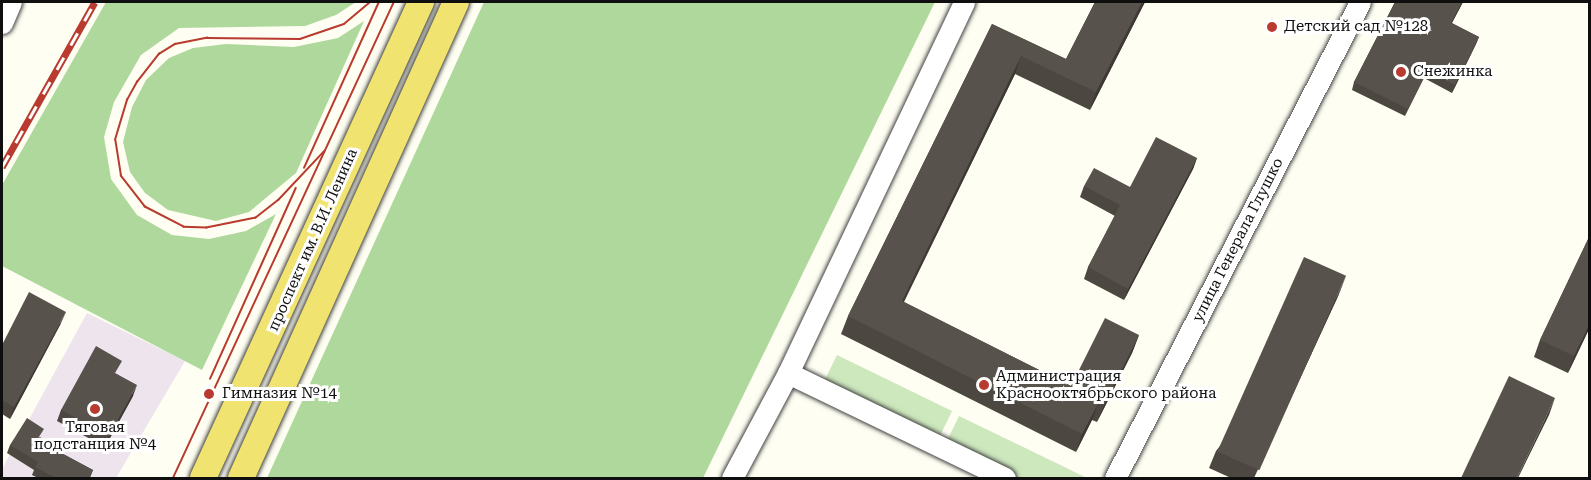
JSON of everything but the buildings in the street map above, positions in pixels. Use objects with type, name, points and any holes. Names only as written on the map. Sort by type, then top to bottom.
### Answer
[{"type":"main road","name":"проспект им. В.И. Ленина","points":[[203,478],[421,2]]},
{"type":"main road","name":"проспект им. В.И. Ленина","points":[[241,478],[456,2]]},
{"type":"street","points":[[2,23],[11,2]]},
{"type":"street","points":[[732,478],[788,373],[964,2]]},
{"type":"street","name":"улица Генерала Глушко","points":[[1115,478],[1360,2]]},
{"type":"street","points":[[788,373],[1005,478]]},
{"type":"shaded area","points":[[87,313],[185,361],[116,478],[2,478],[2,469]]},
{"type":"green space","points":[[106,2],[356,2],[336,15],[305,26],[179,28],[141,55],[114,102],[104,137],[111,179],[137,215],[172,235],[209,239],[246,231],[276,214],[202,370],[2,266],[2,185]]},
{"type":"green space","points":[[484,2],[935,2],[703,478],[267,478]]},
{"type":"green space","points":[[364,21],[296,173],[249,212],[216,221],[168,210],[145,193],[130,172],[123,142],[132,107],[146,80],[169,58],[193,48],[226,44],[294,47],[338,38]]},
{"type":"green space","points":[[837,355],[952,411],[937,442],[822,386]]},
{"type":"green space","points":[[959,416],[1085,477],[1014,478],[945,445]]},
{"type":"tram line","points":[[325,151],[279,200],[256,218],[207,228],[184,227],[145,207],[121,176],[115,140],[127,100],[137,82],[159,54],[175,44],[207,38],[300,39],[344,24],[370,2]]},
{"type":"tram line","points":[[304,168],[379,2]]},
{"type":"tram line","points":[[173,478],[394,2]]},
{"type":"tram line","points":[[210,379],[296,188]]},
{"type":"railway","points":[[2,167],[95,2]]},
{"type":"place","name":"Детский сад №128","points":[[1272,27]]},
{"type":"place","name":"Снежинка","points":[[1401,72]]},
{"type":"place","name":"Администрация Краснооктябрьского района","points":[[984,385]]},
{"type":"place","name":"Гимназия №14","points":[[209,394]]},
{"type":"place","name":"Тяговая подстанция №4","points":[[95,409]]}]
